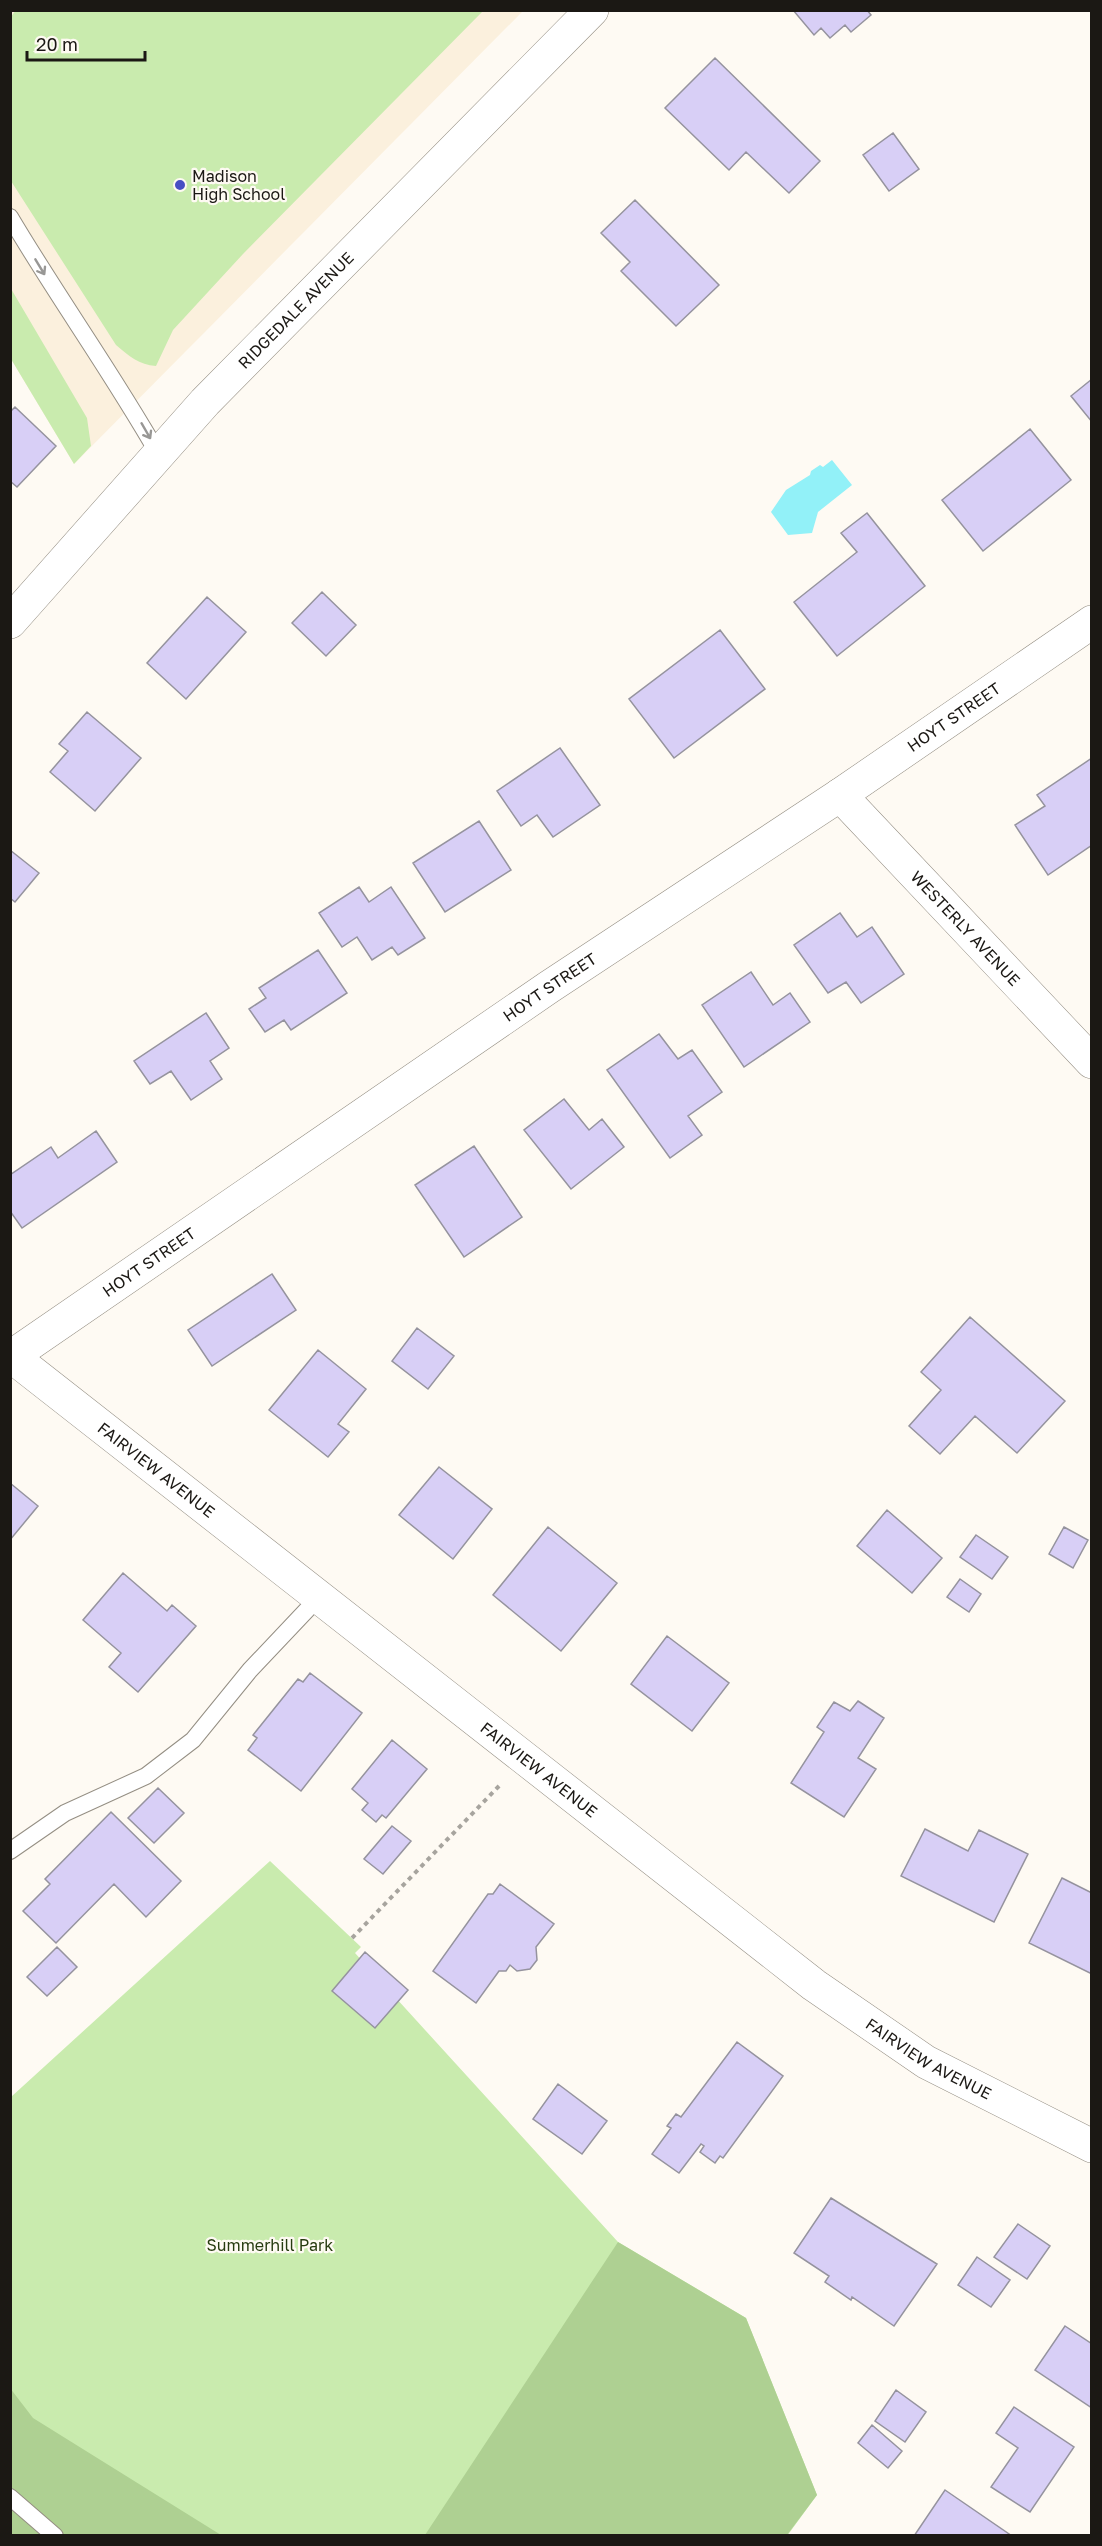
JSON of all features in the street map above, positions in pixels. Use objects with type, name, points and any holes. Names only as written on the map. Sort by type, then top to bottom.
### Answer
[{"type":"street","name":"RIDGEDALE AVENUE","points":[[10,622],[205,402],[592,10]]},
{"type":"street","name":"HOYT STREET","points":[[11,1356],[549,987],[840,795],[1092,622]]},
{"type":"street","name":"WESTERLY AVENUE","points":[[840,795],[1092,1062]]},
{"type":"street","name":"FAIRVIEW AVENUE","points":[[11,1356],[814,1985],[926,2062],[1092,2146]]},
{"type":"lane","points":[[10,217],[50,283],[131,405],[159,455]]},
{"type":"lane","points":[[10,1851],[65,1813],[146,1776],[193,1740],[250,1670],[320,1596]]},
{"type":"lane","points":[[10,2497],[55,2535]]},
{"type":"path","points":[[352,1938],[507,1777]]},
{"type":"shaded area","name":"Madison High School","points":[[11,11],[523,11],[74,464],[11,359]]},
{"type":"green space","name":"Madison High School","points":[[16,10],[483,11],[243,254],[173,330],[156,366],[139,362],[116,345],[11,181],[10,18]]},
{"type":"green space","points":[[10,287],[87,418],[91,446],[74,464],[11,359]]},
{"type":"green space","name":"Summerhill Park","points":[[270,1861],[361,1947],[355,1953],[618,2242],[746,2318],[817,2495],[787,2536],[11,2536],[11,2097]]},
{"type":"green space","points":[[618,2242],[746,2318],[817,2495],[787,2535],[425,2535]]},
{"type":"green space","points":[[10,2388],[33,2418],[221,2535],[11,2535]]},
{"type":"water","points":[[832,460],[852,485],[818,512],[812,533],[788,535],[771,512],[786,490],[810,475],[811,471],[820,465],[823,467]]},
{"type":"building","points":[[793,10],[867,10],[871,15],[851,32],[845,25],[830,38],[821,28],[814,35]]},
{"type":"building","points":[[715,58],[820,161],[789,193],[746,152],[729,170],[665,108]]},
{"type":"building","points":[[893,133],[919,169],[889,191],[863,155]]},
{"type":"building","points":[[635,200],[719,285],[676,326],[621,271],[630,262],[601,233]]},
{"type":"building","points":[[1092,379],[1092,422],[1071,396]]},
{"type":"building","points":[[15,407],[56,446],[17,487],[10,481],[10,412]]},
{"type":"building","points":[[1030,429],[1071,480],[983,551],[942,500]]},
{"type":"building","points":[[867,513],[925,586],[837,656],[794,602],[857,552],[841,533]]},
{"type":"building","points":[[322,592],[356,625],[326,656],[292,623]]},
{"type":"building","points":[[207,597],[246,632],[186,699],[147,663]]},
{"type":"building","points":[[720,630],[765,689],[674,758],[629,699]]},
{"type":"building","points":[[87,712],[141,758],[95,811],[50,772],[68,751],[59,744]]},
{"type":"building","points":[[560,748],[600,805],[553,837],[537,815],[521,826],[497,791]]},
{"type":"building","points":[[1092,758],[1092,845],[1048,875],[1015,825],[1045,806],[1037,795]]},
{"type":"building","points":[[479,821],[511,870],[445,912],[413,863]]},
{"type":"building","points":[[10,850],[39,873],[15,902],[10,898]]},
{"type":"building","points":[[359,887],[369,902],[391,887],[425,938],[398,955],[392,947],[372,960],[357,937],[342,947],[319,913]]},
{"type":"building","points":[[840,913],[857,937],[872,927],[904,974],[861,1003],[846,982],[828,993],[794,945]]},
{"type":"building","points":[[318,950],[347,993],[291,1030],[284,1020],[265,1032],[249,1009],[266,998],[259,988]]},
{"type":"building","points":[[751,972],[773,1005],[790,993],[810,1022],[744,1067],[702,1005]]},
{"type":"building","points":[[206,1013],[229,1048],[210,1061],[222,1079],[191,1100],[171,1071],[150,1084],[134,1061]]},
{"type":"building","points":[[659,1034],[678,1059],[692,1050],[722,1092],[688,1116],[702,1135],[670,1158],[607,1070]]},
{"type":"building","points":[[564,1099],[589,1130],[602,1119],[624,1147],[571,1189],[524,1130]]},
{"type":"building","points":[[96,1131],[117,1162],[22,1228],[10,1211],[10,1175],[51,1147],[58,1158]]},
{"type":"building","points":[[474,1146],[522,1217],[464,1257],[415,1185]]},
{"type":"building","points":[[272,1274],[296,1310],[212,1366],[188,1330]]},
{"type":"building","points":[[970,1317],[1065,1401],[1017,1453],[975,1416],[940,1454],[909,1426],[941,1390],[921,1372]]},
{"type":"building","points":[[417,1328],[454,1356],[428,1389],[392,1361]]},
{"type":"building","points":[[318,1350],[366,1389],[338,1424],[349,1432],[328,1457],[269,1410]]},
{"type":"building","points":[[439,1467],[492,1509],[453,1559],[399,1515]]},
{"type":"building","points":[[10,1483],[38,1506],[10,1540]]},
{"type":"building","points":[[887,1510],[942,1558],[912,1593],[857,1546]]},
{"type":"building","points":[[548,1527],[617,1583],[561,1651],[493,1595]]},
{"type":"building","points":[[1064,1527],[1088,1540],[1073,1568],[1049,1554]]},
{"type":"building","points":[[976,1535],[1008,1557],[992,1579],[960,1557]]},
{"type":"building","points":[[123,1573],[167,1611],[172,1605],[196,1626],[138,1692],[109,1667],[121,1653],[83,1620]]},
{"type":"building","points":[[960,1579],[981,1594],[969,1612],[947,1597]]},
{"type":"building","points":[[667,1636],[729,1683],[692,1731],[631,1684]]},
{"type":"building","points":[[310,1673],[362,1713],[301,1791],[248,1750],[257,1738],[253,1735],[298,1679],[303,1682]]},
{"type":"building","points":[[858,1701],[884,1718],[858,1758],[876,1769],[844,1817],[791,1783],[824,1732],[817,1727],[834,1702],[850,1711]]},
{"type":"building","points":[[392,1740],[427,1769],[386,1818],[382,1815],[376,1822],[362,1810],[368,1803],[352,1789]]},
{"type":"building","points":[[158,1788],[184,1813],[154,1843],[128,1818]]},
{"type":"building","points":[[111,1812],[181,1881],[146,1917],[114,1884],[56,1943],[23,1911],[50,1884],[45,1879]]},
{"type":"building","points":[[392,1826],[411,1841],[383,1874],[364,1859]]},
{"type":"building","points":[[925,1829],[968,1851],[979,1830],[1028,1854],[994,1922],[901,1876]]},
{"type":"building","points":[[1062,1878],[1092,1893],[1092,1974],[1029,1943]]},
{"type":"building","points":[[500,1884],[554,1924],[536,1947],[537,1960],[530,1969],[517,1971],[510,1965],[506,1971],[499,1971],[476,2003],[433,1971],[488,1894],[493,1894]]},
{"type":"building","points":[[57,1947],[77,1967],[47,1996],[27,1977]]},
{"type":"building","points":[[365,1952],[408,1990],[375,2028],[332,1991]]},
{"type":"building","points":[[737,2042],[783,2076],[723,2158],[720,2156],[715,2163],[700,2152],[704,2146],[701,2144],[679,2173],[652,2154],[671,2128],[667,2126],[676,2114],[681,2117]]},
{"type":"building","points":[[558,2084],[607,2121],[582,2154],[533,2119]]},
{"type":"building","points":[[831,2198],[937,2264],[894,2326],[852,2297],[851,2300],[825,2282],[829,2276],[794,2253]]},
{"type":"building","points":[[1018,2224],[1050,2246],[1027,2279],[994,2257]]},
{"type":"building","points":[[977,2257],[1010,2280],[991,2307],[958,2285]]},
{"type":"building","points":[[1065,2326],[1092,2344],[1092,2408],[1035,2370]]},
{"type":"building","points":[[896,2390],[926,2412],[905,2442],[875,2421]]},
{"type":"building","points":[[1014,2407],[1074,2447],[1030,2512],[991,2487],[1018,2448],[996,2433]]},
{"type":"building","points":[[872,2425],[902,2451],[888,2468],[858,2443]]},
{"type":"building","points":[[945,2490],[1012,2536],[914,2536]]},
{"type":"place","name":"Madison High School","points":[[180,185]]}]
